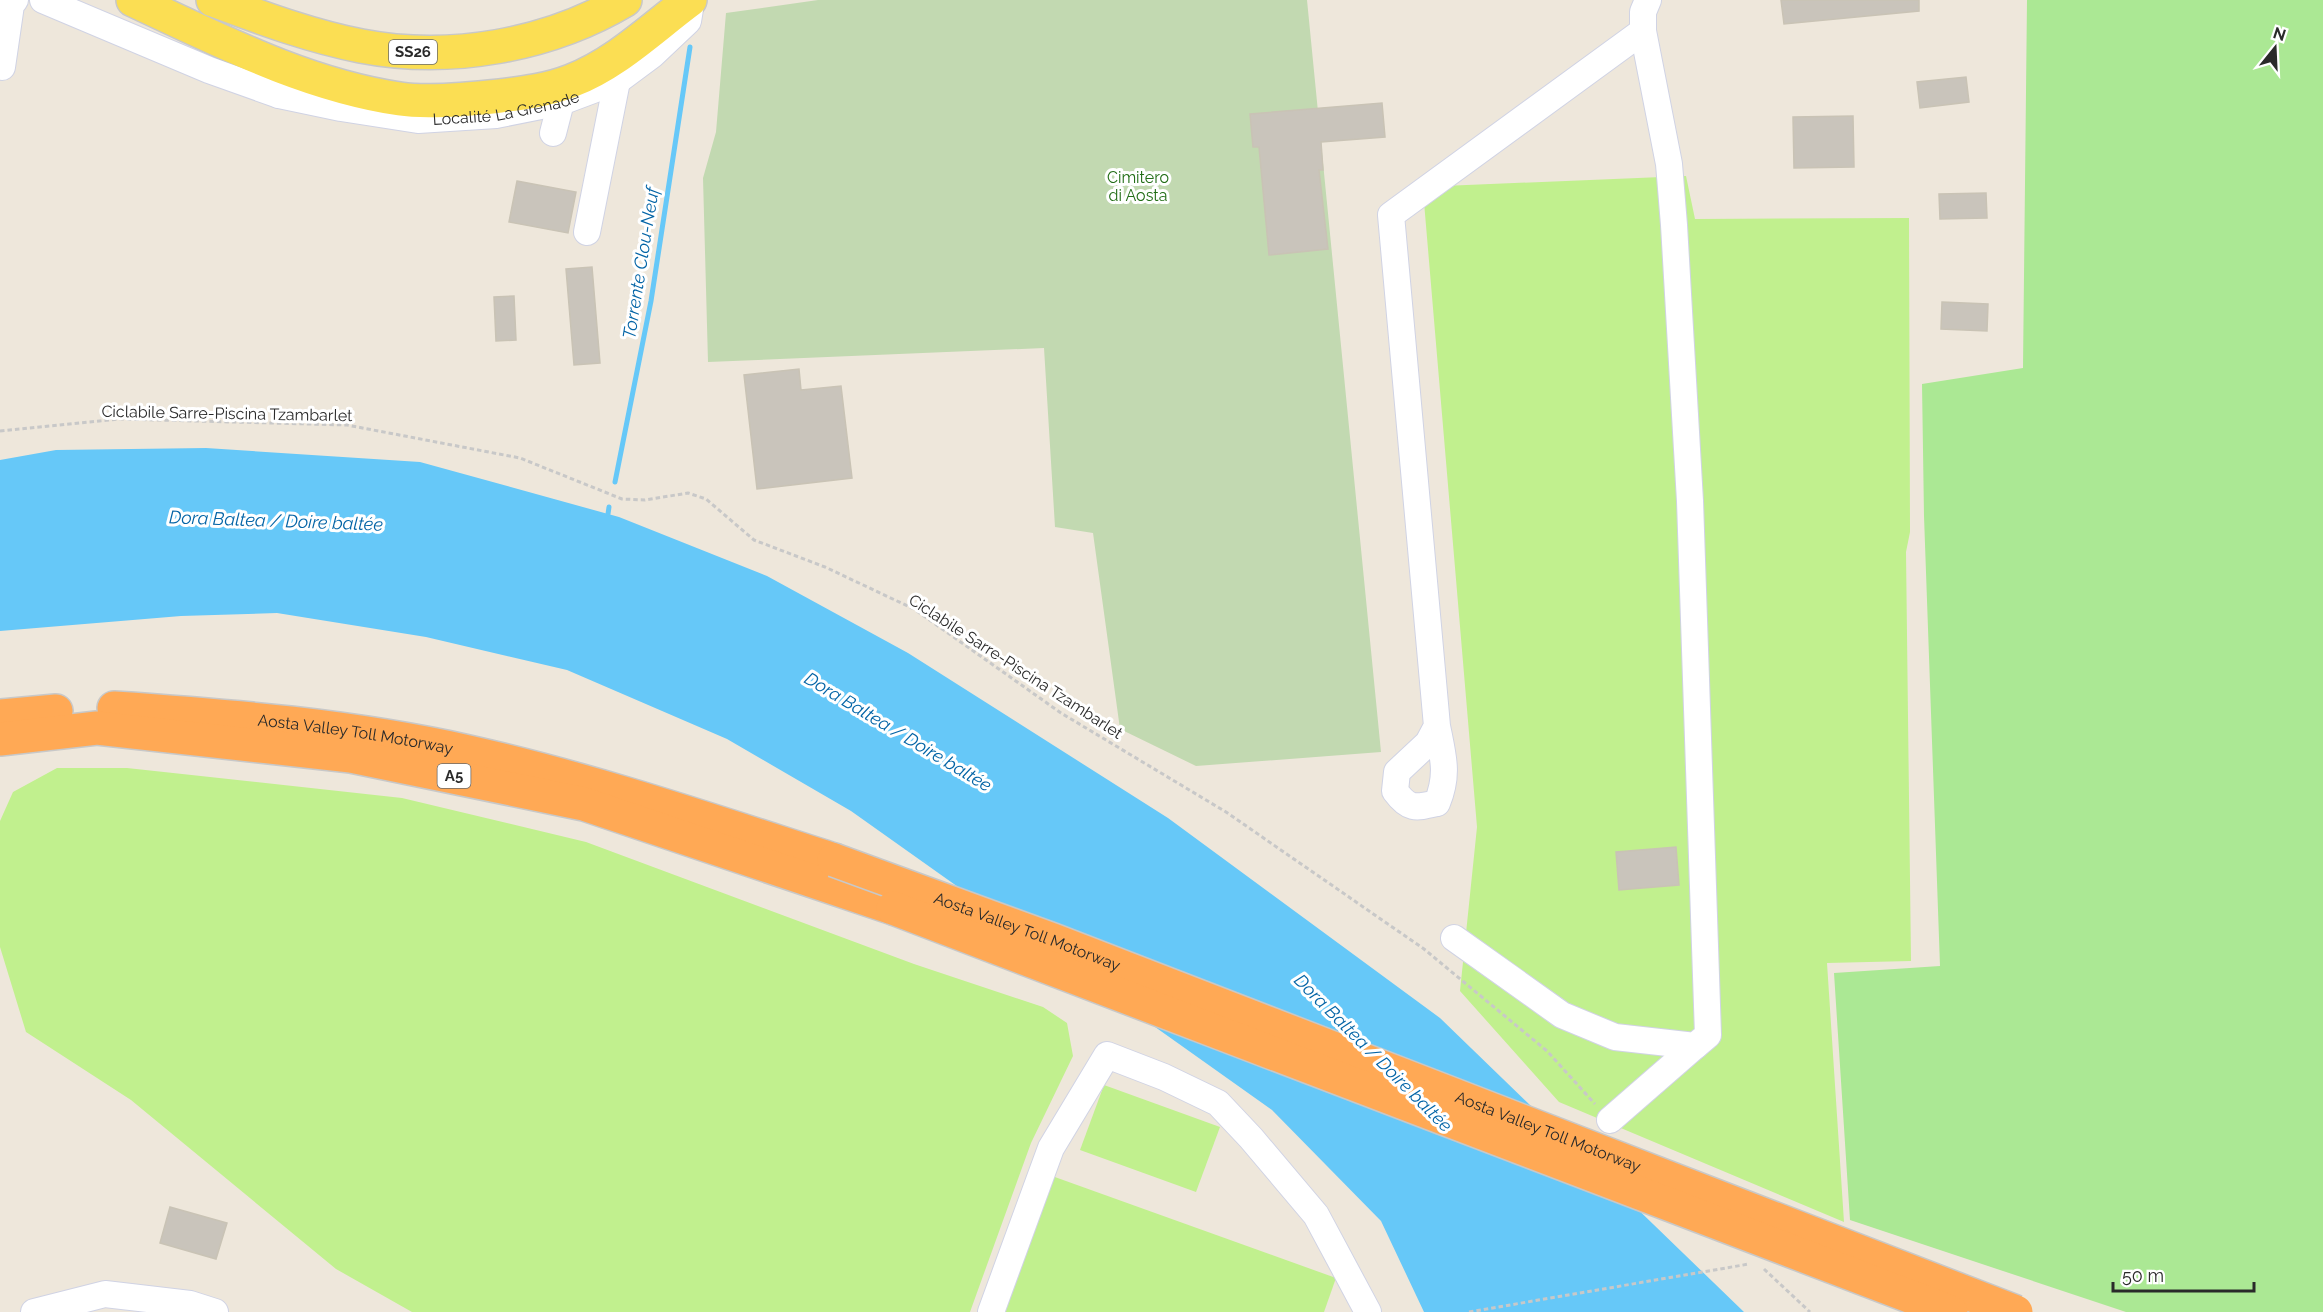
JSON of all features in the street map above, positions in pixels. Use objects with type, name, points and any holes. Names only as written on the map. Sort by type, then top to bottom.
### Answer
[{"type":"highway","name":"Aosta Valley Toll Motorway","points":[[0,716],[94,707],[231,716],[356,731],[468,752],[593,783],[834,860],[1064,945],[2016,1312]]},
{"type":"highway","name":"Aosta Valley Toll Motorway","points":[[0,739],[97,728],[351,756],[584,804],[893,908],[1951,1312]]},
{"type":"main road","points":[[133,0],[284,82],[332,85],[402,100],[479,99],[539,91],[571,81],[609,62],[641,41],[680,4]]},
{"type":"main road","name":"SS26","points":[[213,0],[282,26],[327,39],[400,51],[439,52],[505,45],[581,23],[619,4]]},
{"type":"street","points":[[2,67],[11,5],[15,0]]},
{"type":"street","name":"Localité La Grenade","points":[[43,0],[209,70],[284,82],[340,108],[418,120],[496,115],[561,102],[617,81],[652,55],[688,21],[680,4]]},
{"type":"street","points":[[1610,1120],[1708,1035],[1690,501],[1669,164],[1643,32],[1643,12],[1648,0]]},
{"type":"street","points":[[1437,726],[1391,215],[1643,32]]},
{"type":"street","points":[[587,232],[617,81]]},
{"type":"street","points":[[553,133],[561,102]]},
{"type":"street","points":[[1454,938],[1562,1015],[1615,1037],[1695,1046]]},
{"type":"street","points":[[991,1312],[1051,1149],[1107,1055],[1164,1077],[1218,1103],[1316,1215],[1368,1312]]},
{"type":"street","points":[[34,1312],[105,1294],[190,1304],[215,1312]]},
{"type":"path","name":"Ciclabile Sarre-Piscina Tzambarlet","points":[[0,431],[120,419],[347,425],[520,458],[622,499],[645,500],[688,493],[706,499],[754,540],[825,567],[914,609],[1061,713],[1226,812],[1424,949],[1547,1051],[1610,1120]]},
{"type":"path","points":[[1469,1312],[1757,1263],[1809,1312]]},
{"type":"green space","name":"Cimitero di Aosta","points":[[818,0],[1307,0],[1381,752],[1196,766],[1120,729],[1093,533],[1055,527],[1044,348],[708,362],[703,178],[716,132],[726,13]]},
{"type":"green space","points":[[2027,0],[2323,0],[2323,1312],[2126,1312],[1850,1220],[1834,973],[1940,966],[1924,516],[1922,384],[2023,368]]},
{"type":"green space","points":[[1686,176],[1695,219],[1909,218],[1910,532],[1906,552],[1911,961],[1827,963],[1844,1222],[1559,1102],[1460,991],[1477,827],[1424,202],[1443,186]]},
{"type":"green space","points":[[57,768],[127,768],[402,798],[586,842],[914,964],[1043,1007],[1067,1023],[1073,1056],[1031,1143],[970,1312],[412,1312],[336,1269],[131,1100],[26,1032],[0,947],[0,821],[13,792]]},
{"type":"green space","points":[[1104,1085],[1220,1127],[1196,1192],[1080,1150]]},
{"type":"green space","points":[[1052,1176],[1336,1278],[1324,1312],[1003,1312]]},
{"type":"water","name":"Dora Baltea / Doire baltée","points":[[206,448],[420,462],[619,517],[767,576],[908,653],[1168,818],[1440,1018],[1744,1312],[1424,1312],[1381,1221],[1272,1110],[851,811],[727,739],[567,670],[426,637],[277,613],[181,616],[0,631],[0,460],[56,450]]},
{"type":"building","points":[[1781,0],[1919,0],[1919,11],[1784,24]]},
{"type":"building","points":[[1966,77],[1969,102],[1920,108],[1917,82]]},
{"type":"building","points":[[1382,103],[1385,137],[1321,142],[1323,170],[1319,170],[1328,249],[1269,255],[1259,147],[1253,147],[1250,114]]},
{"type":"building","points":[[1853,116],[1854,167],[1794,168],[1793,117]]},
{"type":"building","points":[[517,181],[576,192],[568,233],[509,222]]},
{"type":"building","points":[[1986,193],[1987,218],[1940,219],[1939,194]]},
{"type":"building","points":[[592,267],[600,363],[574,365],[566,269]]},
{"type":"building","points":[[514,296],[516,340],[496,341],[494,297]]},
{"type":"building","points":[[1942,302],[1988,304],[1987,331],[1941,329]]},
{"type":"building","points":[[799,369],[801,390],[841,386],[852,478],[757,489],[744,375]]},
{"type":"building","points":[[1676,847],[1679,885],[1619,890],[1616,852]]},
{"type":"building","points":[[170,1207],[227,1223],[216,1259],[160,1243]]},
{"type":"waterway","name":"Torrente Clou-Neuf","points":[[615,482],[651,301],[690,47]]},
{"type":"waterway","name":"Torrente Clou-Neuf","points":[[608,514],[609,507]]}]
